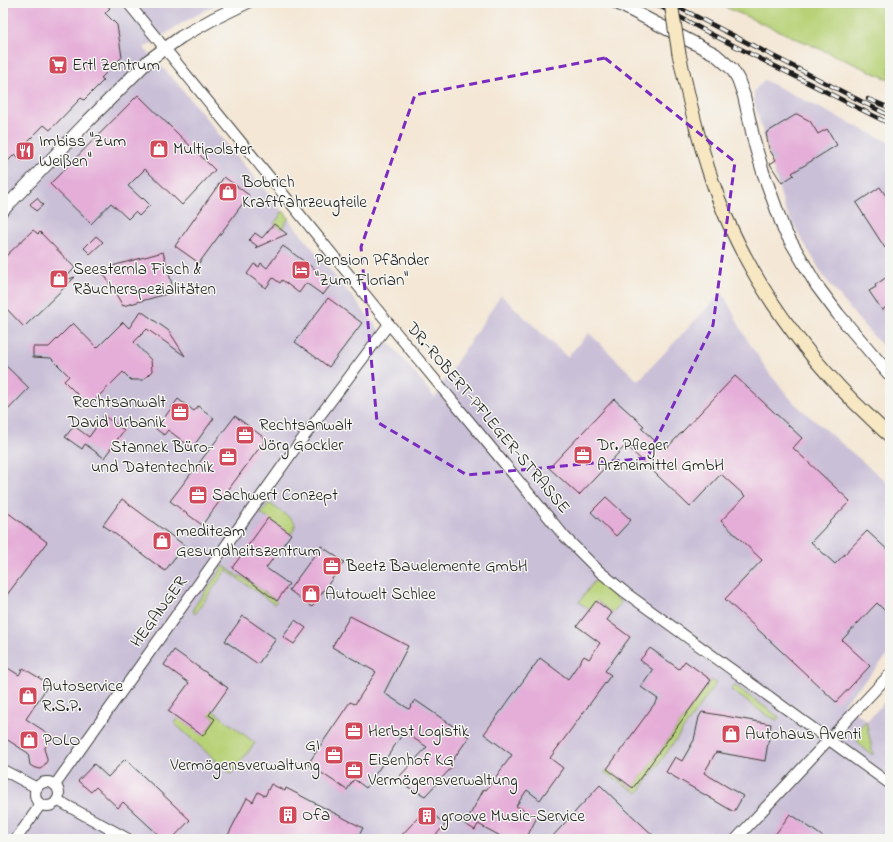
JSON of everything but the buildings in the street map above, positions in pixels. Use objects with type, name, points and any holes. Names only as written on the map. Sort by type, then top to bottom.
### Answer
[{"type":"main road","points":[[671,3],[679,54],[698,134],[708,168],[720,202],[754,274],[782,317],[817,363],[890,436]]},
{"type":"street","name":"DR.-ROBERT-PFLEGER-STRASSE","points":[[128,3],[389,324],[566,537],[599,571],[626,593],[890,784]]},
{"type":"street","points":[[3,210],[98,110],[149,60],[181,37],[246,3]]},
{"type":"street","points":[[617,3],[715,54],[732,69],[738,79],[744,96],[762,172],[784,230],[800,258],[838,314],[890,375]]},
{"type":"street","name":"HEGANGER","points":[[55,785],[294,450],[389,324]]},
{"type":"street","points":[[736,839],[890,674]]},
{"type":"street","points":[[3,770],[37,788]]},
{"type":"street","points":[[48,782],[55,785],[58,791],[57,800],[48,806],[41,804],[36,798],[37,788],[43,783],[48,782]]},
{"type":"street","points":[[57,800],[128,839]]},
{"type":"street","points":[[16,839],[41,804]]},
{"type":"highlighted area","points":[[605,58],[735,162],[713,325],[647,458],[467,475],[377,422],[361,247],[415,95]]},
{"type":"shaded area","points":[[3,3],[219,3],[182,23],[144,48],[177,83],[435,398],[447,376],[501,295],[567,357],[589,333],[638,381],[722,292],[746,338],[769,373],[794,403],[890,485],[890,653],[843,704],[867,721],[890,696],[890,839],[3,839]]},
{"type":"shaded area","points":[[764,80],[890,143],[890,354],[864,326],[824,277],[785,210],[754,101],[754,91]]},
{"type":"green space","points":[[716,3],[890,3],[890,80]]},
{"type":"green space","points":[[283,211],[289,218],[281,229],[274,224]]},
{"type":"green space","points":[[269,503],[293,520],[295,526],[291,534],[261,514]]},
{"type":"green space","points":[[224,566],[277,601],[274,604],[226,570],[195,614],[193,612],[194,607]]},
{"type":"green space","points":[[595,580],[621,602],[612,613],[597,601],[590,610],[579,602]]},
{"type":"green space","points":[[711,680],[716,683],[638,793],[604,772],[607,769],[633,788]]},
{"type":"green space","points":[[734,685],[779,717],[777,720],[766,715],[731,690]]},
{"type":"green space","points":[[185,689],[255,743],[231,774],[174,723],[179,718],[203,736],[215,719],[181,694]]},
{"type":"green space","points":[[866,721],[873,755],[862,747],[857,740],[858,732]]},
{"type":"railway","points":[[654,3],[709,33],[890,124]]},
{"type":"railway","points":[[670,3],[890,116]]},
{"type":"railway","points":[[868,99],[890,108]]},
{"type":"place","name":"Ertl Zentrum","points":[[58,65]]},
{"type":"place","name":"Multipolster","points":[[159,149]]},
{"type":"place","name":"Imbiss \"Zum Weißen\"","points":[[25,151]]},
{"type":"place","name":"Bobrich Kraftfahrzeugteile","points":[[228,192]]},
{"type":"place","name":"Pension Pfänder \"Zum Florian\"","points":[[301,270]]},
{"type":"place","name":"Seesternla Fisch & Räucherspezialitäten","points":[[59,279]]},
{"type":"place","name":"Rechtsanwalt David Urbanik","points":[[180,412]]},
{"type":"place","name":"Rechtsanwalt Jörg Gockler","points":[[245,435]]},
{"type":"place","name":"Dr. Pfleger Arzneimittel GmbH","points":[[583,455]]},
{"type":"place","name":"Stannek Büro- und Datentechnik","points":[[228,457]]},
{"type":"place","name":"Sachwert Conzept","points":[[198,495]]},
{"type":"place","name":"mediteam Gesundheitszentrum","points":[[162,541]]},
{"type":"place","name":"Beetz Bauelemente GmbH","points":[[332,566]]},
{"type":"place","name":"Autowelt Schlee","points":[[311,594]]},
{"type":"place","name":"Autoservice R.S.P.","points":[[28,696]]},
{"type":"place","name":"Herbst Logistik","points":[[354,731]]},
{"type":"place","name":"Autohaus Aventi","points":[[731,734]]},
{"type":"place","name":"POLO","points":[[29,740]]},
{"type":"place","name":"GI Vermögensverwaltung","points":[[334,755]]},
{"type":"place","name":"Eisenhof KG Vermögensverwaltung","points":[[354,770]]},
{"type":"place","name":"Ofa","points":[[288,815]]},
{"type":"place","name":"groove Music-Service","points":[[427,816]]}]
